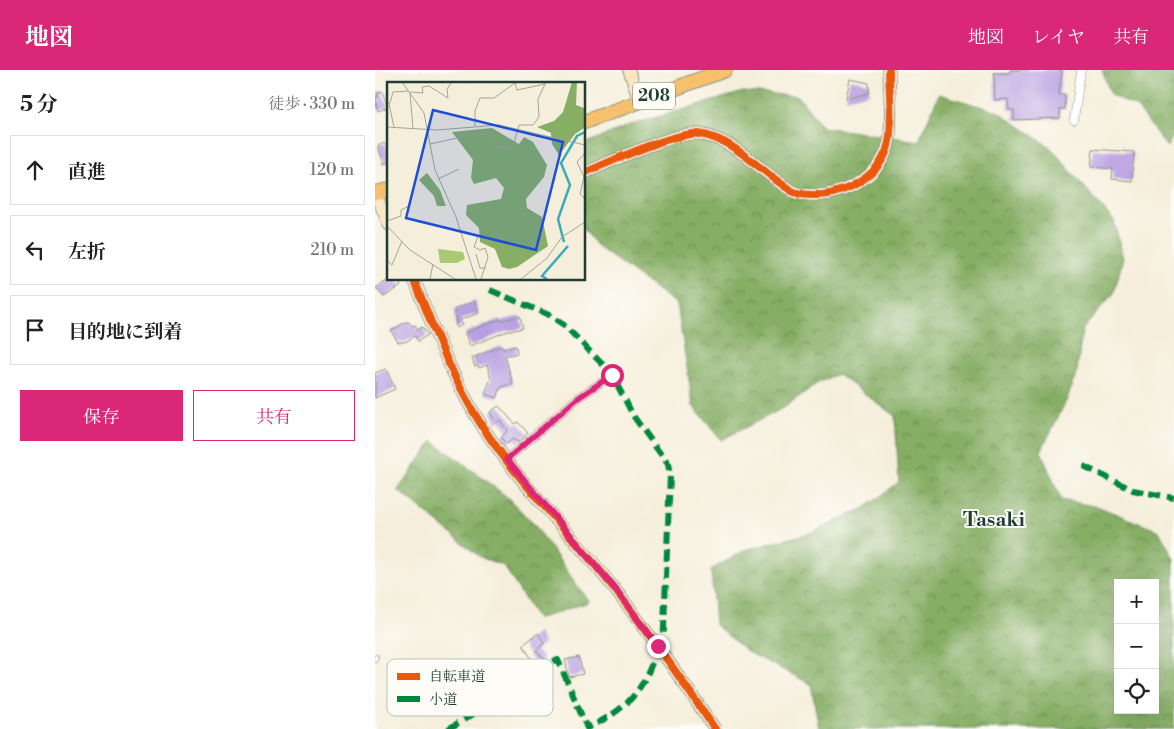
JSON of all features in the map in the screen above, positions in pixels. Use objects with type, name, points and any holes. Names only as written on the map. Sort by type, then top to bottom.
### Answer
[{"type":"highway","name":"208","points":[[585,122],[725,70]]},
{"type":"street","points":[[629,70],[639,102]]},
{"type":"street","points":[[585,173],[679,136],[697,134],[729,143],[794,193],[828,194],[847,190],[864,180],[879,164],[889,143],[889,70]]},
{"type":"street","points":[[1073,120],[1081,70]]},
{"type":"street","points":[[375,193],[387,221]]},
{"type":"street","points":[[413,280],[462,390],[485,431],[616,590],[665,655],[684,687],[715,729]]},
{"type":"street","points":[[507,459],[578,398],[612,375]]},
{"type":"green space","points":[[1102,70],[1174,70],[1174,134],[1167,147],[1136,106],[1111,95]]},
{"type":"green space","points":[[743,92],[798,96],[822,127],[919,141],[939,94],[999,112],[1050,147],[1114,221],[1123,258],[1114,293],[1082,330],[1077,371],[1067,399],[1041,451],[1061,500],[1099,507],[1159,531],[1174,559],[1174,729],[819,729],[811,684],[748,652],[715,625],[711,570],[745,550],[810,533],[865,508],[899,482],[895,416],[838,374],[816,384],[785,407],[721,440],[693,406],[677,304],[598,247],[585,230],[585,144],[630,125]]},
{"type":"green space","points":[[433,441],[506,496],[533,523],[589,602],[537,619],[504,566],[480,557],[398,490]]},
{"type":"building","points":[[1010,70],[1062,70],[1059,95],[1065,95],[1065,109],[1060,109],[1060,118],[1014,120],[1014,110],[1009,110],[1008,99],[995,100],[994,73],[1010,73]]},
{"type":"building","points":[[850,79],[869,83],[869,93],[846,99]]},
{"type":"building","points":[[382,91],[387,104],[387,107],[378,111],[375,98],[378,97],[377,93]]},
{"type":"building","points":[[384,143],[387,148],[387,163],[384,164],[378,146]]},
{"type":"building","points":[[1093,149],[1134,152],[1132,181],[1112,179],[1113,169],[1091,167]]},
{"type":"building","points":[[388,280],[397,280],[401,286],[384,297],[376,288]]},
{"type":"building","points":[[475,301],[479,313],[460,320],[462,325],[456,328],[455,309]]},
{"type":"building","points":[[520,316],[523,328],[505,332],[470,346],[465,333],[500,319],[500,321]]},
{"type":"building","points":[[409,322],[412,326],[415,325],[418,330],[422,327],[428,335],[418,341],[415,336],[405,342],[398,342],[391,331]]},
{"type":"building","points":[[501,346],[503,349],[516,346],[517,353],[505,356],[513,384],[501,387],[497,398],[485,394],[491,378],[487,365],[479,368],[478,366],[475,367],[472,358]]},
{"type":"building","points":[[386,369],[395,389],[375,398],[375,373]]},
{"type":"building","points":[[499,406],[515,424],[518,422],[528,433],[518,442],[512,439],[507,444],[501,438],[507,431],[500,420],[496,423],[490,412]]},
{"type":"building","points":[[538,633],[544,643],[536,651],[545,659],[532,659],[523,645]]},
{"type":"building","points":[[579,657],[583,674],[569,677],[565,660]]},
{"type":"marked path","points":[[490,290],[549,315],[564,325],[611,373],[634,417],[668,464],[670,475],[663,652]]},
{"type":"marked path","points":[[1083,466],[1133,490],[1174,498]]},
{"type":"marked path","points":[[553,661],[558,660],[587,728],[614,713],[633,696],[647,675],[658,646]]},
{"type":"marked path","points":[[448,729],[470,716]]},
{"type":"cycle path","points":[[585,173],[659,142],[688,134],[699,134],[713,137],[737,150],[796,193],[818,195],[842,190],[868,176],[882,161],[886,152],[891,125],[889,70]]},
{"type":"cycle path","points":[[414,280],[454,375],[484,429],[531,491],[600,571],[629,608],[715,729]]},
{"type":"district","name":"Tasaki","points":[[994,520]]},
{"type":"route","points":[[612,375],[578,398],[507,459],[616,590],[658,646]]}]
